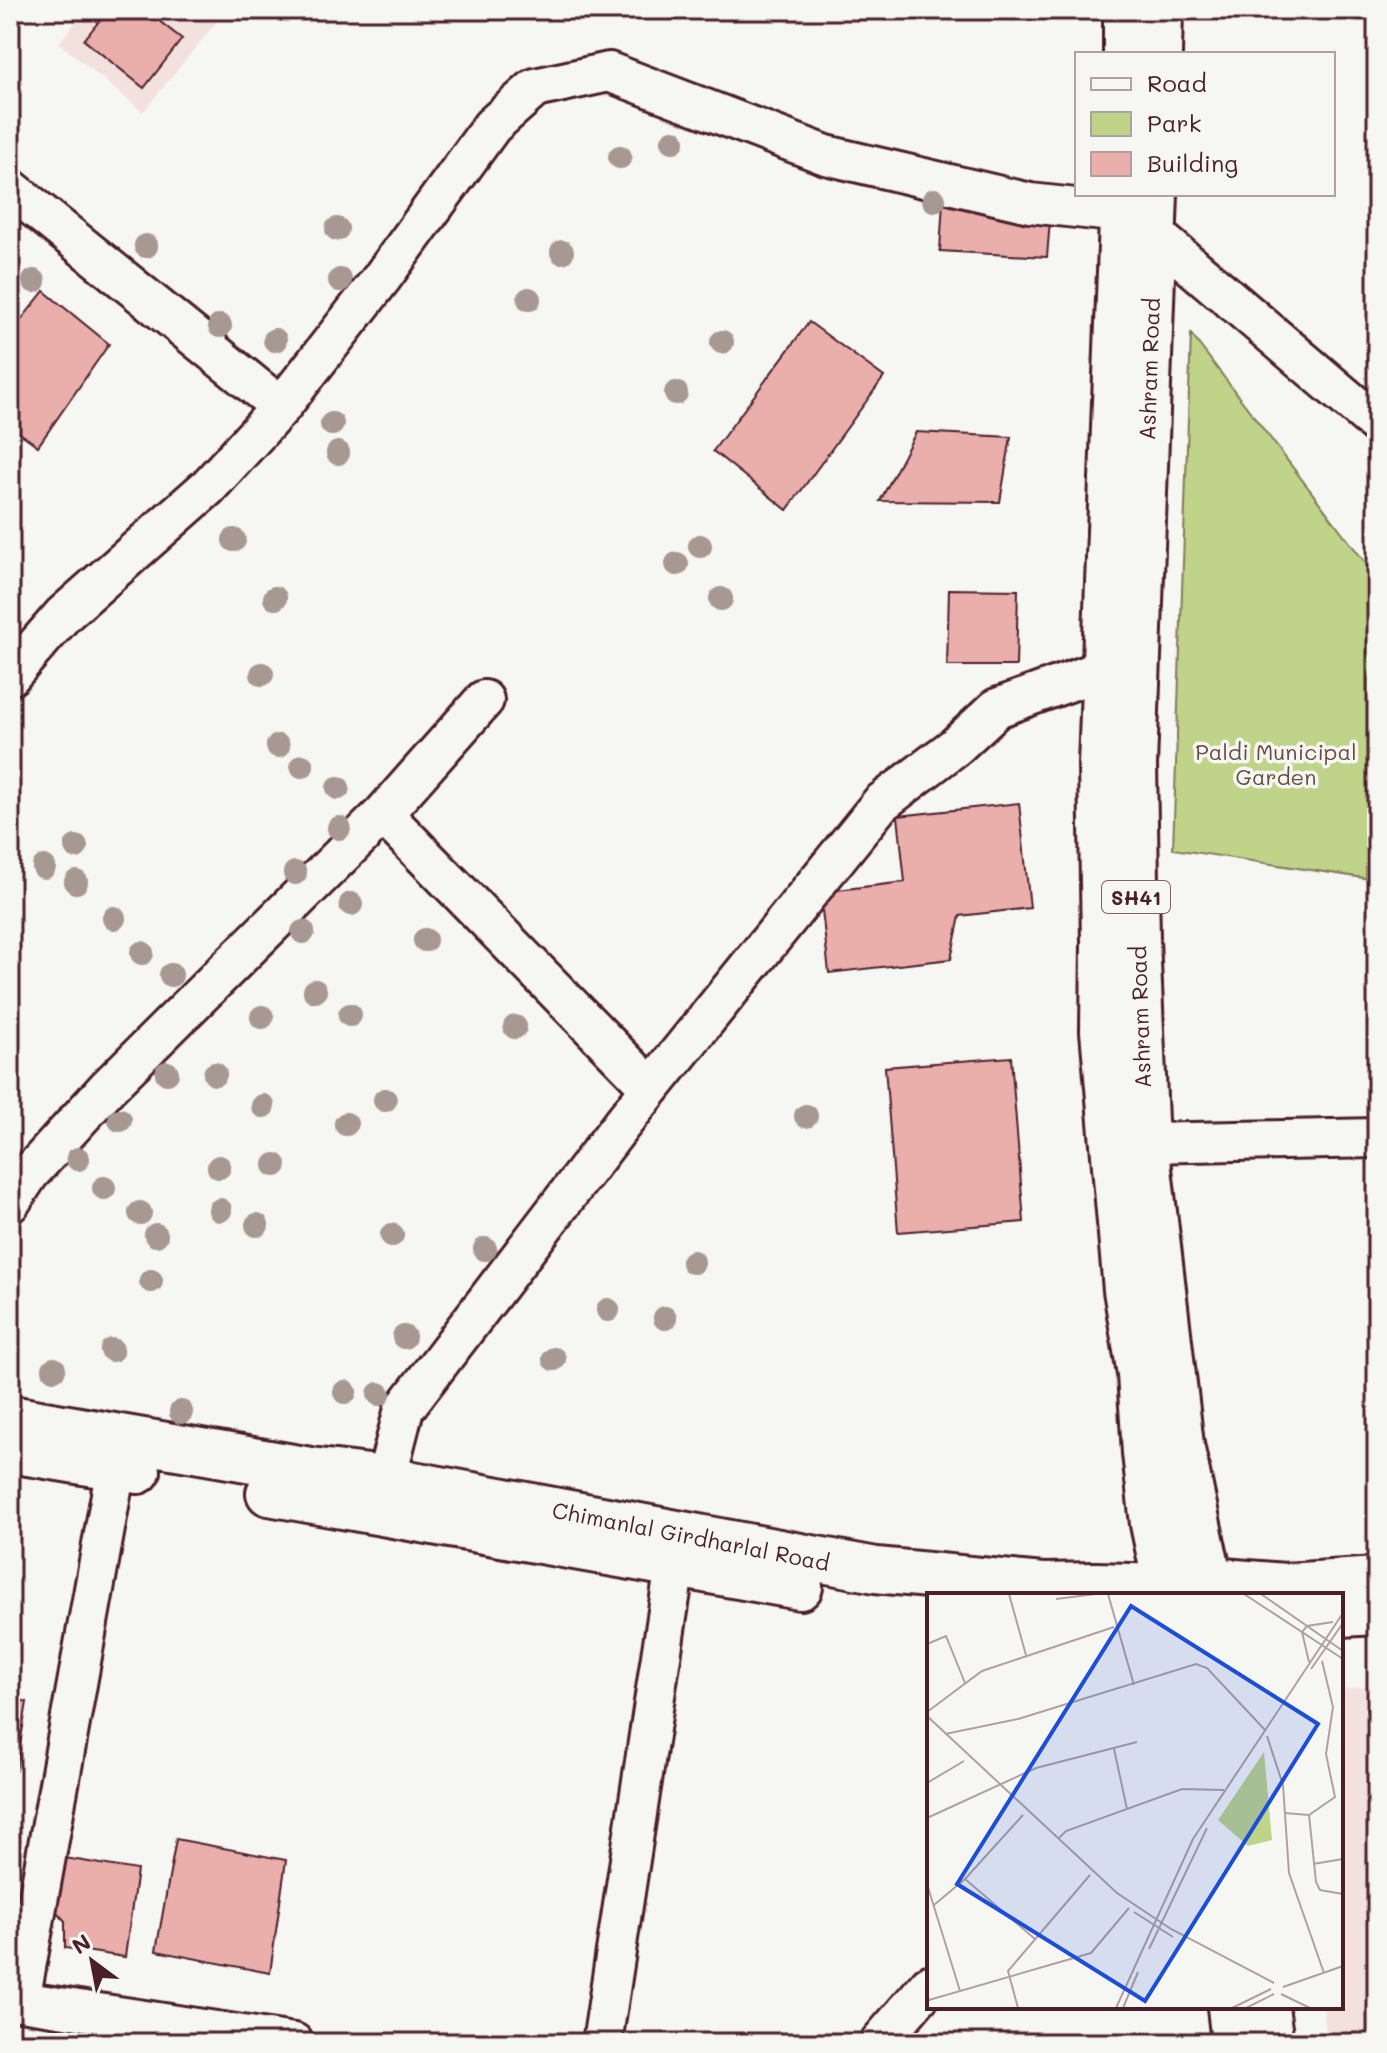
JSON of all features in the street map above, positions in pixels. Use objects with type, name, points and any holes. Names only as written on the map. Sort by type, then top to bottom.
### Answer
[{"type":"main road","points":[[1126,10],[1126,52]]},
{"type":"main road","points":[[1159,52],[1160,10]]},
{"type":"main road","name":"Ashram Road","points":[[1138,209],[1104,669],[1101,765],[1103,1031],[1126,1290],[1140,1374],[1153,1524],[1167,1591]]},
{"type":"main road","name":"Ashram Road","points":[[1138,209],[1134,765],[1137,940],[1146,1143],[1181,1445],[1211,1588]]},
{"type":"main road","name":"Chimanlal Girdharlal Road","points":[[10,1418],[310,1470],[386,1479],[876,1570],[1043,1586],[1096,1585],[1167,1591],[1377,1580]]},
{"type":"main road","name":"Chimanlal Girdharlal Road","points":[[10,1450],[872,1600],[927,1606]]},
{"type":"main road","points":[[1343,1614],[1377,1612]]},
{"type":"main road","points":[[1230,2009],[1234,2043]]},
{"type":"main road","points":[[1266,2009],[1271,2043]]},
{"type":"street","points":[[10,676],[63,615],[208,487],[281,407],[381,279],[492,126],[535,88],[609,72],[826,155],[1030,203],[1138,209],[1377,424]]},
{"type":"street","points":[[10,188],[281,407]]},
{"type":"street","points":[[386,1479],[404,1409],[651,1088],[881,803],[956,746],[997,708],[1104,669]]},
{"type":"street","points":[[10,1203],[29,1174],[107,1088],[383,814],[484,700]]},
{"type":"street","points":[[383,814],[651,1088]]},
{"type":"street","points":[[1146,1143],[1377,1138]]},
{"type":"street","points":[[116,1467],[15,2017],[294,2043]]},
{"type":"street","points":[[602,2043],[675,1565]]},
{"type":"street","points":[[879,2043],[927,1987]]},
{"type":"shaded area","points":[[85,10],[206,10],[218,20],[143,112],[59,43]]},
{"type":"shaded area","points":[[1377,1686],[1377,2043],[1327,2043],[1323,2009],[1343,2009],[1343,1689]]},
{"type":"green space","name":"Paldi Municipal Garden","points":[[1191,334],[1377,578],[1377,880],[1173,849]]},
{"type":"building","points":[[108,10],[145,10],[182,39],[144,88],[84,40]]},
{"type":"building","points":[[943,201],[1051,208],[1047,257],[940,251]]},
{"type":"building","points":[[44,291],[109,344],[38,446],[10,426],[10,334]]},
{"type":"building","points":[[809,322],[884,377],[787,510],[713,451]]},
{"type":"building","points":[[916,432],[1011,437],[1000,502],[880,501]]},
{"type":"building","points":[[949,589],[1018,590],[1016,666],[947,666]]},
{"type":"building","points":[[1019,803],[1030,908],[960,916],[951,959],[829,973],[820,892],[905,882],[898,816]]},
{"type":"building","points":[[1011,1057],[1024,1222],[898,1232],[885,1067]]},
{"type":"building","points":[[10,1697],[27,1702],[16,1770],[10,1768]]},
{"type":"building","points":[[176,1839],[286,1860],[270,1973],[156,1951]]},
{"type":"building","points":[[65,1858],[137,1870],[125,1957],[65,1948],[65,1921],[54,1909]]}]
